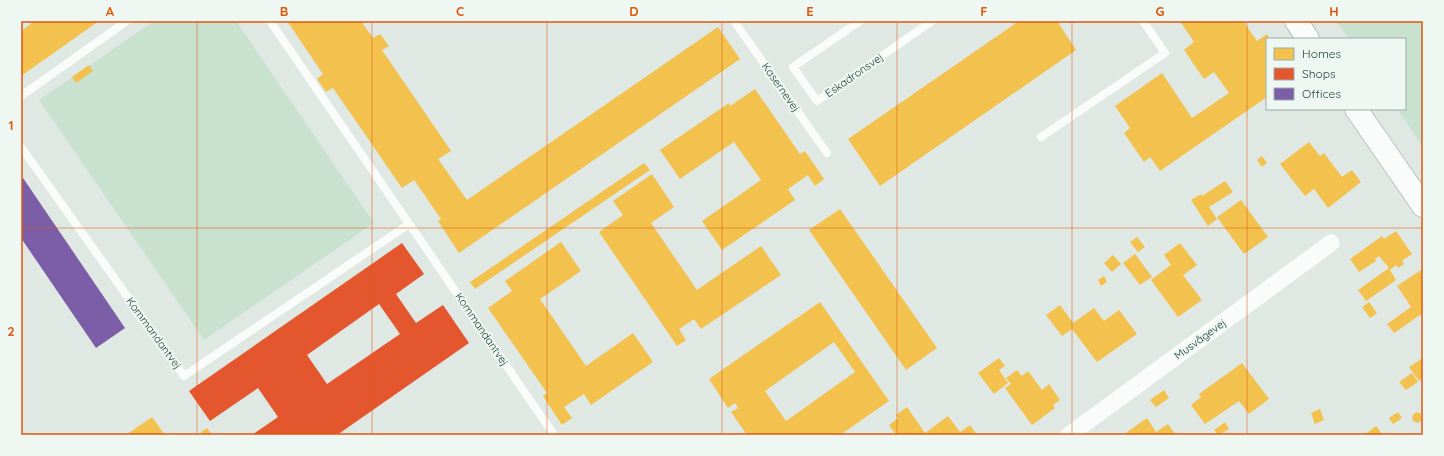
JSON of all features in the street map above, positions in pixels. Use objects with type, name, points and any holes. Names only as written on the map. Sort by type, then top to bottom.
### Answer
[{"type":"street","points":[[1296,21],[1307,38]]},
{"type":"street","points":[[1357,110],[1423,206]]},
{"type":"street","name":"Musvågevej","points":[[1069,435],[1331,243]]},
{"type":"lane","points":[[21,96],[126,21]]},
{"type":"lane","name":"Kommandantvej","points":[[270,21],[554,435]]},
{"type":"lane","name":"Kasernevej","points":[[734,21],[827,153]]},
{"type":"lane","name":"Eskadronsvej","points":[[860,21],[793,67],[816,101],[932,21]]},
{"type":"lane","points":[[1041,137],[1165,53],[1143,21]]},
{"type":"lane","name":"Kommandantvej","points":[[21,148],[184,376],[409,224]]},
{"type":"green space","points":[[154,21],[236,21],[374,223],[204,340],[39,100]]},
{"type":"green space","points":[[1336,21],[1423,21],[1423,147],[1398,110],[1406,110],[1406,38],[1348,38]]},
{"type":"building: Homes","points":[[35,21],[99,21],[21,76],[21,31]]},
{"type":"building: Homes","points":[[287,21],[361,21],[373,38],[380,34],[389,46],[382,50],[451,151],[438,159],[467,200],[718,27],[740,59],[459,253],[438,221],[441,219],[414,180],[402,188],[333,88],[326,92],[317,79],[323,74]]},
{"type":"building: Homes","points":[[1019,21],[1057,21],[1076,50],[880,186],[848,139]]},
{"type":"building: Homes","points":[[1180,21],[1243,21],[1257,41],[1267,34],[1269,38],[1266,38],[1266,98],[1160,171],[1150,157],[1144,162],[1124,133],[1130,128],[1115,106],[1162,73],[1192,118],[1229,93],[1214,72],[1204,79],[1184,50],[1194,42]]},
{"type":"building: Homes","points":[[89,65],[93,71],[76,83],[72,77]]},
{"type":"building: Homes","points":[[755,89],[800,154],[805,151],[824,179],[815,186],[808,175],[788,189],[795,200],[722,250],[702,221],[761,180],[734,142],[680,179],[660,150],[729,103],[730,106]]},
{"type":"building: Homes","points":[[1309,142],[1320,156],[1324,153],[1342,177],[1352,170],[1361,182],[1328,208],[1314,189],[1305,196],[1280,164]]},
{"type":"building: Homes","points":[[1262,156],[1267,163],[1262,167],[1257,160]]},
{"type":"building: Homes","points":[[644,163],[650,170],[475,289],[470,282]]},
{"type":"building: Homes","points":[[652,174],[674,207],[651,223],[697,290],[761,246],[781,275],[701,329],[694,319],[679,329],[686,340],[677,346],[599,232],[623,215],[613,201]]},
{"type":"building: Homes","points":[[1225,181],[1233,192],[1209,207],[1217,219],[1208,226],[1191,200],[1201,194],[1202,196]]},
{"type":"building: Homes","points":[[1241,200],[1268,237],[1244,254],[1217,217]]},
{"type":"building: Homes","points":[[840,209],[937,348],[906,370],[809,230]]},
{"type":"building: Homes","points":[[1396,231],[1412,254],[1402,261],[1404,264],[1398,268],[1396,265],[1390,270],[1396,280],[1366,301],[1358,290],[1389,268],[1379,256],[1375,259],[1376,261],[1359,272],[1350,259],[1382,236],[1384,239]]},
{"type":"building: Homes","points":[[1137,237],[1145,247],[1138,252],[1130,242]]},
{"type":"building: Homes","points":[[561,242],[581,271],[540,299],[586,366],[633,333],[653,362],[591,405],[584,394],[564,407],[572,418],[562,425],[543,396],[547,393],[488,308],[512,291],[505,281]]},
{"type":"building: Homes","points":[[1180,243],[1197,265],[1183,275],[1202,300],[1178,317],[1151,280],[1171,265],[1164,255]]},
{"type":"building: Homes","points":[[1135,254],[1152,277],[1140,285],[1123,263]]},
{"type":"building: Homes","points":[[1113,255],[1121,264],[1112,272],[1104,263]]},
{"type":"building: Homes","points":[[1421,270],[1423,273],[1423,313],[1394,333],[1387,324],[1411,307],[1397,286]]},
{"type":"building: Homes","points":[[1104,276],[1107,282],[1101,286],[1098,280]]},
{"type":"building: Homes","points":[[820,302],[889,401],[840,435],[747,435],[731,412],[738,408],[735,403],[728,408],[709,379]],"holes":[[[834,342],[855,372],[786,421],[765,391]]]},
{"type":"building: Homes","points":[[1369,302],[1377,313],[1370,318],[1362,307]]},
{"type":"building: Homes","points":[[1060,305],[1073,323],[1094,308],[1104,321],[1119,310],[1137,334],[1097,362],[1072,329],[1062,336],[1046,315]]},
{"type":"building: Homes","points":[[999,358],[1005,366],[999,370],[1008,383],[994,394],[978,373]]},
{"type":"building: Homes","points":[[1423,358],[1423,377],[1419,381],[1409,367]]},
{"type":"building: Homes","points":[[1242,363],[1269,399],[1249,414],[1239,401],[1205,424],[1191,405],[1201,397],[1199,394]]},
{"type":"building: Homes","points":[[1017,370],[1022,376],[1028,371],[1042,390],[1049,384],[1060,400],[1053,405],[1055,408],[1032,425],[1005,388],[1011,384],[1006,378]]},
{"type":"building: Homes","points":[[1412,373],[1418,382],[1406,390],[1399,382]]},
{"type":"building: Homes","points":[[1164,390],[1169,398],[1156,407],[1150,400]]},
{"type":"building: Homes","points":[[907,407],[925,433],[948,416],[960,432],[970,425],[977,435],[896,435],[889,425],[898,418],[896,415]]},
{"type":"building: Homes","points":[[1320,409],[1324,420],[1315,424],[1311,413]]},
{"type":"building: Homes","points":[[1398,412],[1402,418],[1393,424],[1389,418]]},
{"type":"building: Homes","points":[[1416,412],[1421,414],[1422,420],[1418,423],[1413,421],[1412,416]]},
{"type":"building: Homes","points":[[152,417],[165,435],[126,435]]},
{"type":"building: Homes","points":[[1147,418],[1156,432],[1168,424],[1176,435],[1123,435]]},
{"type":"building: Homes","points":[[1225,422],[1229,429],[1218,435],[1214,430]]},
{"type":"building: Homes","points":[[1376,426],[1383,435],[1364,435]]},
{"type":"building: Homes","points":[[207,428],[212,435],[203,435],[201,432]]},
{"type":"building: Shops","points":[[402,243],[424,274],[396,294],[416,323],[443,305],[469,343],[337,435],[252,435],[278,417],[258,388],[210,421],[189,391]],"holes":[[[379,304],[400,334],[327,384],[307,355]]]},
{"type":"building: Offices","points":[[23,178],[125,328],[96,348],[21,238],[21,179]]}]
